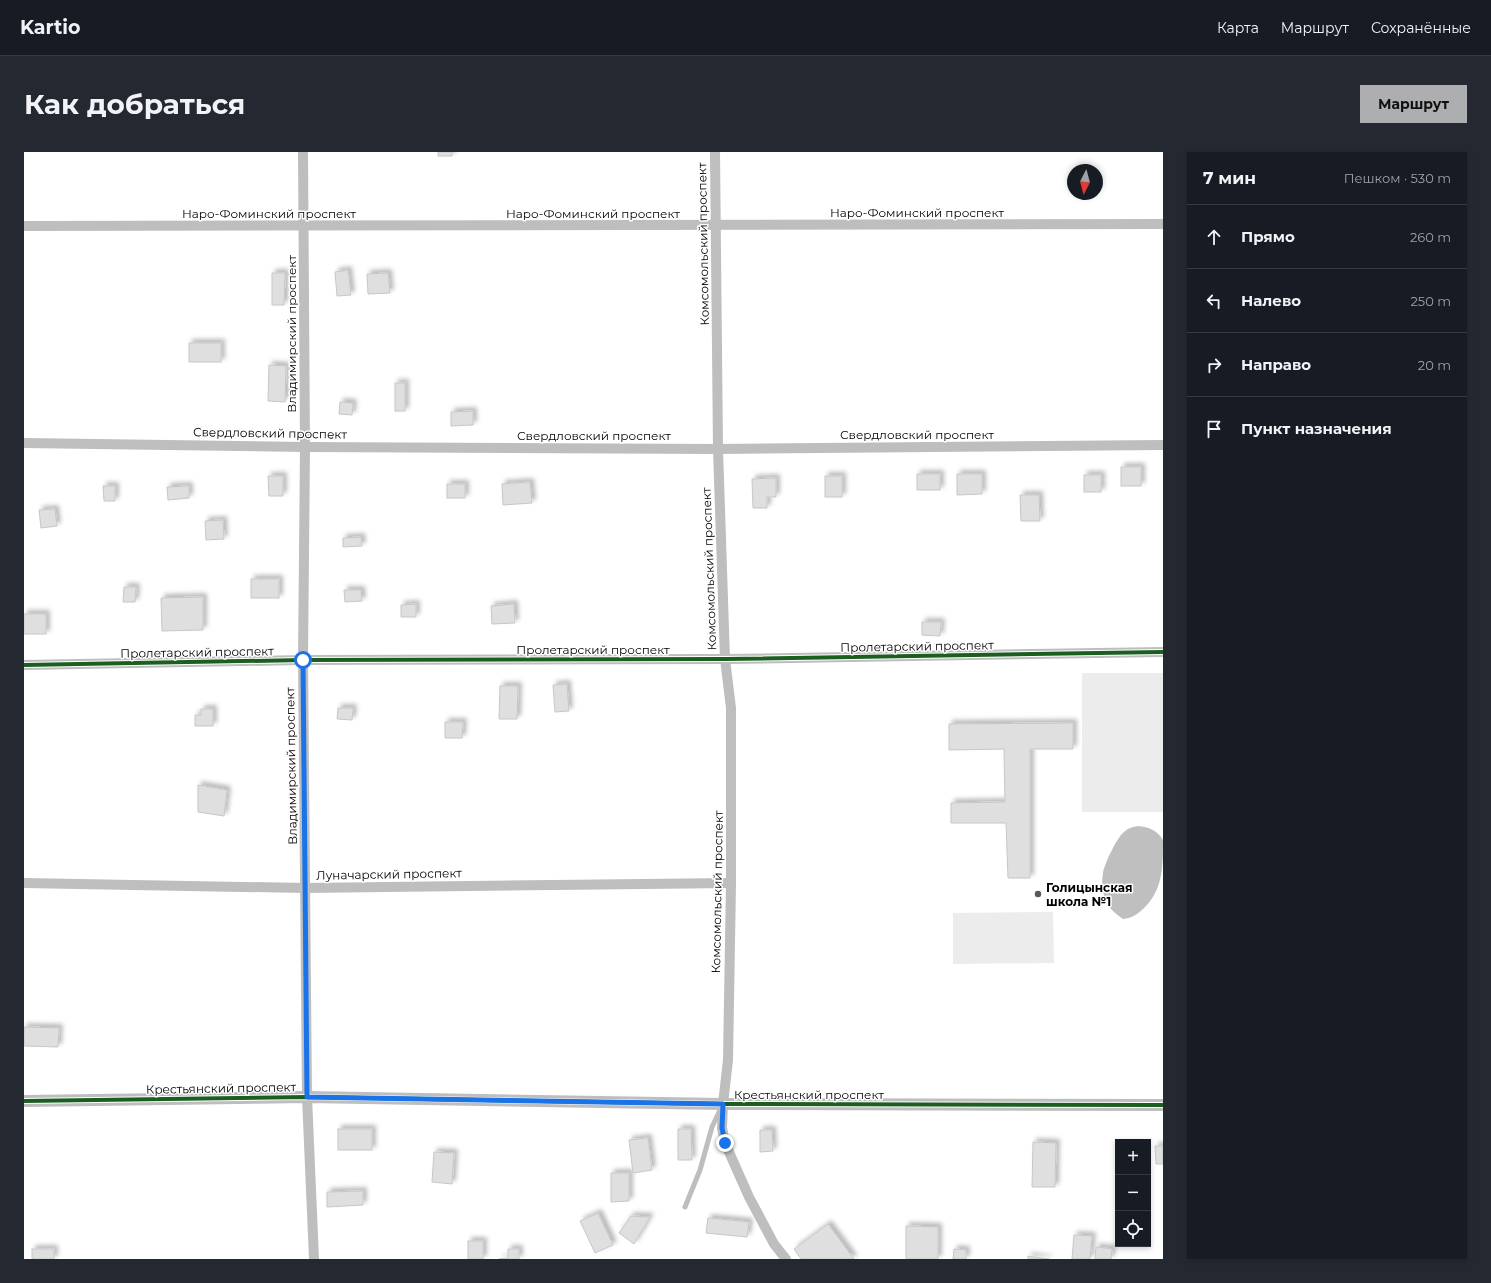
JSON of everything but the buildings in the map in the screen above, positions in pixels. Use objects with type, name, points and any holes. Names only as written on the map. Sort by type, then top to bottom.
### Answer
[{"type":"street","name":"Владимирский проспект","points":[[303,152],[303,660],[307,1097],[314,1259]]},
{"type":"street","name":"Комсомольский проспект","points":[[715,152],[718,448],[725,659],[731,708],[728,1060],[722,1128],[725,1143],[759,1216],[774,1244],[786,1259]]},
{"type":"street","name":"Наро-Фоминский проспект","points":[[24,226],[716,226],[1163,224]]},
{"type":"street","name":"Свердловский проспект","points":[[24,443],[304,447],[718,448],[1163,445]]},
{"type":"street","name":"Пролетарский проспект","points":[[24,665],[303,660],[725,659],[1163,652]]},
{"type":"street","name":"Луначарский проспект","points":[[24,883],[305,888],[730,883]]},
{"type":"street","name":"Крестьянский проспект","points":[[24,1101],[307,1097],[723,1104],[1163,1105]]},
{"type":"lane","points":[[685,1207],[700,1170],[712,1127],[723,1104]]},
{"type":"shaded area","points":[[1082,673],[1163,673],[1163,812],[1082,812]]},
{"type":"shaded area","points":[[1138,826],[1146,827],[1152,830],[1163,840],[1162,869],[1158,887],[1149,903],[1136,915],[1123,919],[1107,904],[1104,897],[1102,881],[1103,873],[1111,851],[1118,839],[1129,829]]},
{"type":"shaded area","points":[[1053,912],[1054,963],[953,964],[953,913]]},
{"type":"cycle path","points":[[24,665],[303,660],[725,659],[1163,652]]},
{"type":"cycle path","points":[[24,1101],[307,1097],[723,1104],[1163,1105]]},
{"type":"place","name":"Голицынская школа №1","points":[[1038,894]]},
{"type":"route","points":[[303,660],[307,1097],[723,1104],[722,1128],[725,1143]]}]
